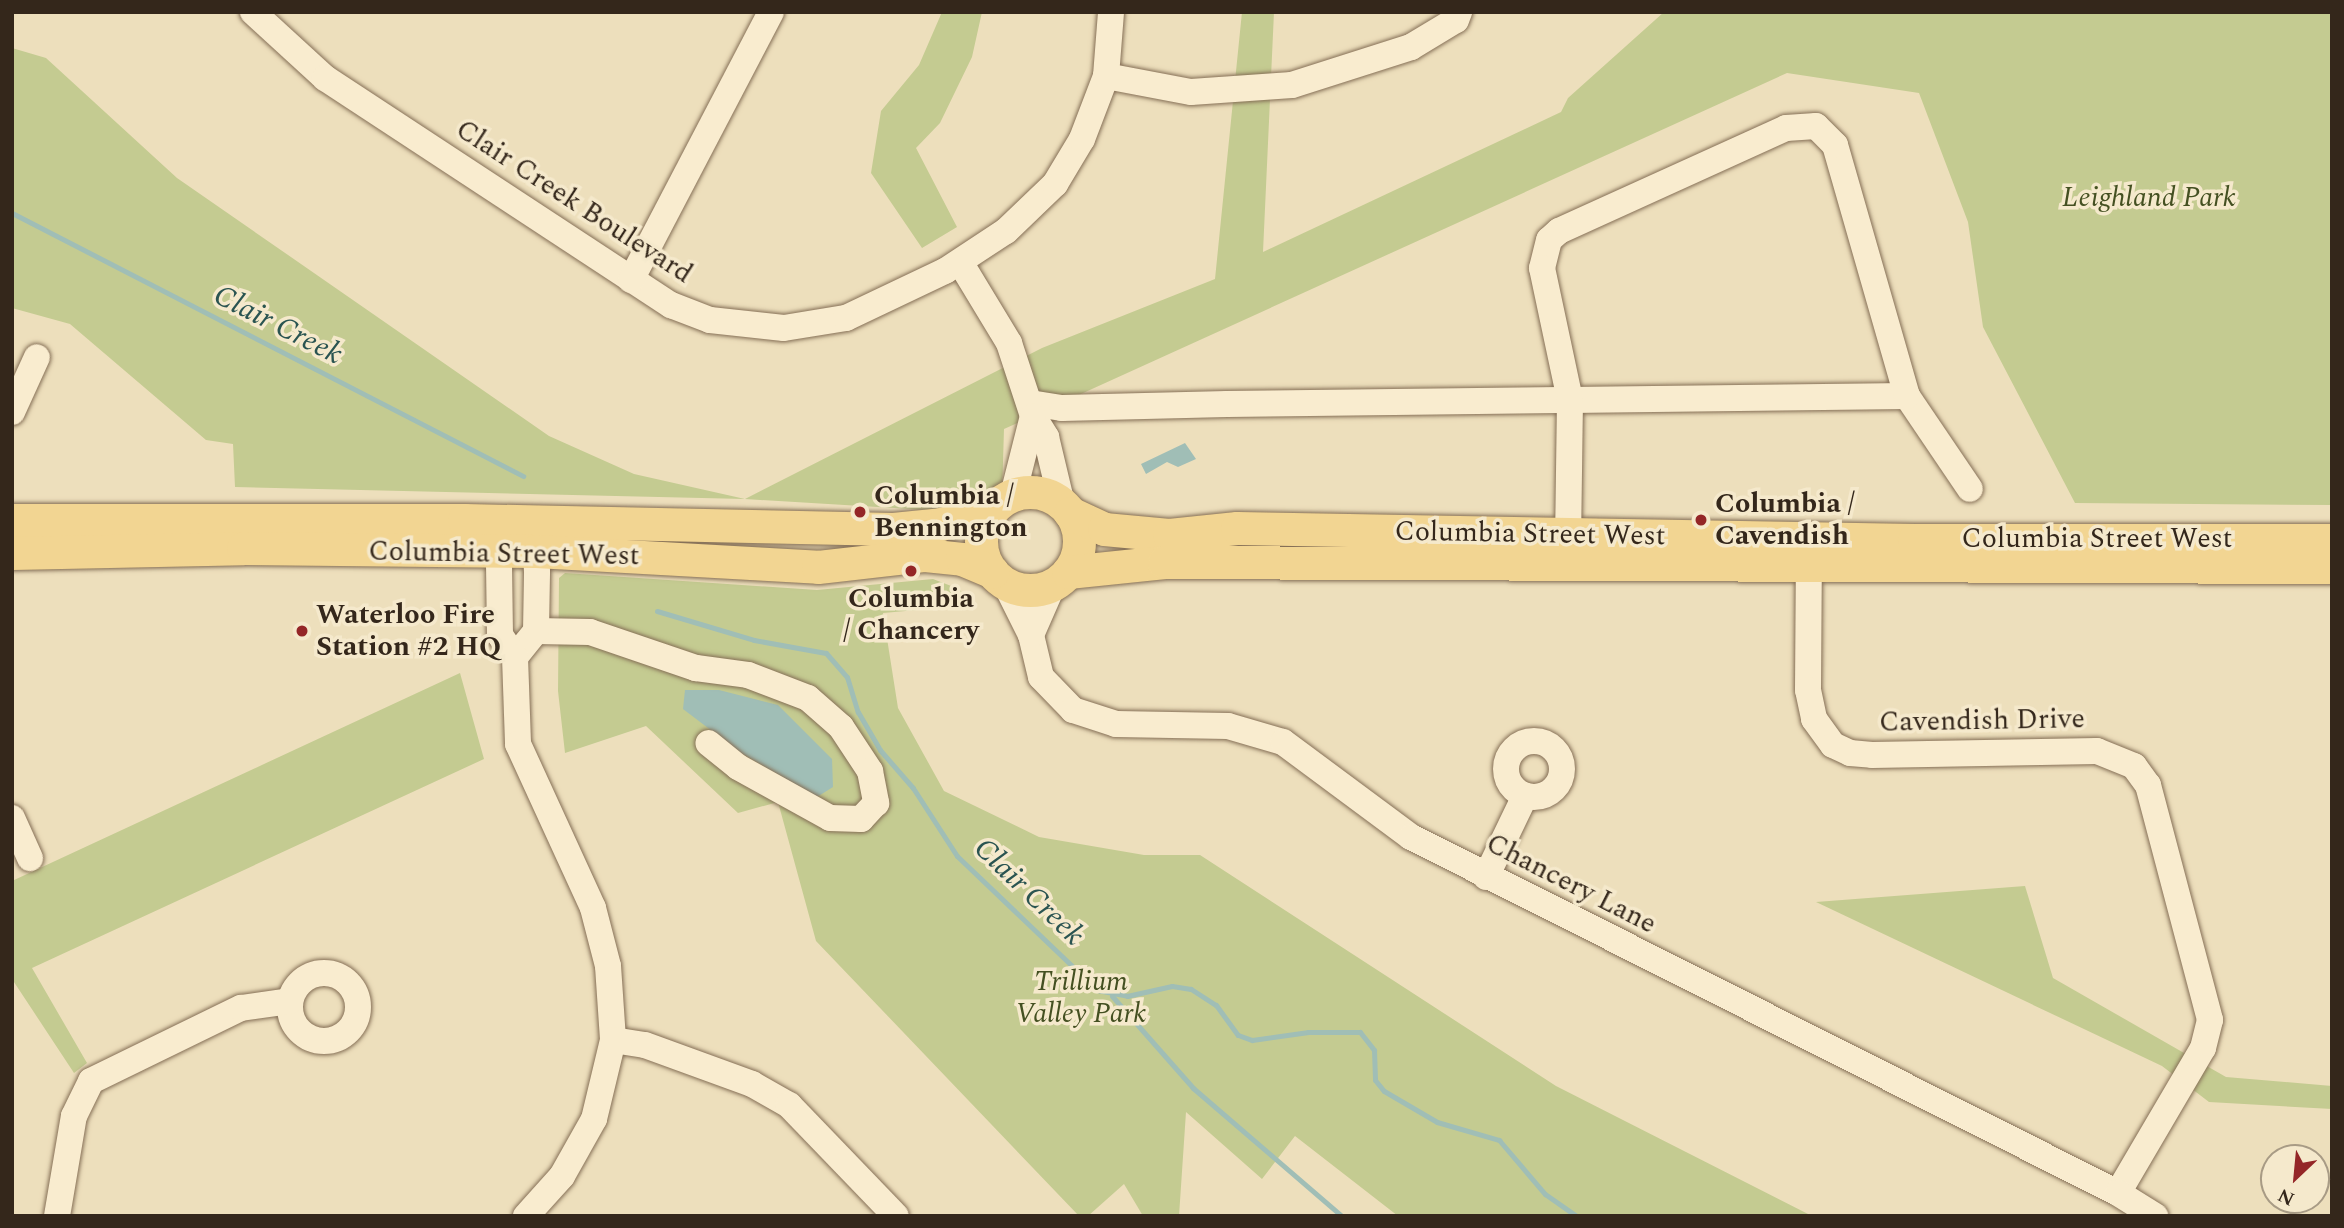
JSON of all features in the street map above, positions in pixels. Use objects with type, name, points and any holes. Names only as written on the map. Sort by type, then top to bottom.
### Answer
[{"type":"main road","points":[[1038,493],[1066,508],[1079,543],[1060,579],[1028,590],[999,578],[985,560],[982,533],[1003,502],[1038,493]]},
{"type":"main road","name":"Columbia Street West","points":[[12,553],[244,533],[517,521],[893,529],[941,524],[1003,502]]},
{"type":"main road","name":"Columbia Street West","points":[[1066,508],[1104,529],[1169,535],[1237,528],[1569,535],[1809,552],[2332,567]]},
{"type":"main road","name":"Columbia Street West","points":[[12,520],[499,551],[818,567],[925,555],[962,559],[999,578]]},
{"type":"main road","name":"Columbia Street West","points":[[1060,579],[1164,562],[1809,552],[2332,540]]},
{"type":"street","name":"Clair Creek Boulevard","points":[[253,12],[324,78],[671,305],[710,320],[760,328],[809,327],[880,305],[961,262],[1006,231],[1055,184],[1082,139],[1106,76],[1111,12]]},
{"type":"street","points":[[631,280],[771,12]]},
{"type":"street","points":[[1106,76],[1191,92],[1292,85],[1411,47],[1465,15]]},
{"type":"street","points":[[1569,535],[1570,400],[1542,268],[1549,240],[1559,231],[1774,133],[1806,124],[1826,132],[1835,145],[1907,396],[1970,489]]},
{"type":"street","points":[[961,262],[1009,343],[1046,438],[1066,508]]},
{"type":"street","points":[[12,412],[37,357]]},
{"type":"street","points":[[1030,402],[1062,408],[1907,396]]},
{"type":"street","points":[[1003,502],[1030,402]]},
{"type":"street","points":[[515,657],[536,631],[536,551],[517,521],[499,551],[500,635],[515,657],[518,744],[593,908],[608,966],[613,1040],[594,1119],[562,1176],[526,1216]]},
{"type":"street","name":"Cavendish Drive","points":[[1809,552],[1808,690],[1814,719],[1833,745],[1850,753],[1872,755],[2098,751],[2134,766],[2148,785],[2207,992],[2210,1020],[2203,1048],[2118,1193]]},
{"type":"street","name":"Chancery Lane","points":[[999,578],[1031,635],[1041,677],[1073,710],[1116,724],[1228,726],[1283,742],[1411,837],[2118,1193],[2155,1216]]},
{"type":"street","points":[[1031,635],[1060,579]]},
{"type":"street","points":[[536,631],[590,632],[696,667],[748,675],[808,698],[841,727],[870,771],[876,803],[861,818],[830,818],[738,767],[708,743]]},
{"type":"street","points":[[1486,877],[1525,796]]},
{"type":"street","points":[[12,818],[30,858]]},
{"type":"street","points":[[57,1216],[74,1116],[91,1081],[241,1008],[290,1001]]},
{"type":"street","points":[[613,1040],[645,1045],[752,1084],[789,1105],[897,1216]]},
{"type":"green space","points":[[942,12],[982,12],[972,57],[940,123],[916,148],[957,227],[922,248],[871,173],[881,111],[919,65]]},
{"type":"green space","name":"Leighland Park","points":[[1242,12],[1274,12],[1263,252],[1561,112],[1568,98],[1664,12],[2332,12],[2332,505],[2075,503],[1983,327],[1968,222],[1919,93],[1787,73],[1004,429],[1002,495],[977,513],[745,499],[1042,348],[1215,279]]},
{"type":"green space","points":[[12,48],[46,58],[177,178],[549,436],[634,474],[745,499],[235,487],[233,444],[206,440],[70,324],[12,308]]},
{"type":"green space","name":"Trillium Valley Park","points":[[565,573],[817,590],[933,579],[959,589],[973,605],[883,613],[898,708],[944,791],[1039,837],[1144,855],[1200,855],[1556,1086],[1812,1216],[1398,1216],[1295,1136],[1262,1179],[1186,1112],[1179,1216],[1143,1216],[1124,1184],[1088,1216],[1079,1216],[816,941],[778,802],[738,813],[646,726],[565,753],[558,691],[559,578]]},
{"type":"green space","points":[[460,673],[484,759],[32,968],[87,1063],[74,1073],[12,979],[12,881]]},
{"type":"green space","points":[[2025,886],[2053,978],[2226,1077],[2332,1086],[2332,1109],[2209,1102],[2162,1066],[1816,902]]},
{"type":"water","points":[[1185,443],[1196,459],[1178,467],[1167,462],[1146,474],[1141,464]]},
{"type":"water","points":[[685,690],[719,690],[778,705],[832,759],[833,787],[817,797],[741,753],[683,709]]},
{"type":"waterway","name":"Clair Creek","points":[[12,213],[523,476]]},
{"type":"waterway","name":"Clair Creek","points":[[657,611],[754,640],[826,653],[847,677],[858,712],[880,750],[913,788],[957,856],[1097,990],[1127,996],[1172,986],[1191,989],[1216,1005],[1238,1035],[1252,1040],[1308,1032],[1360,1032],[1374,1050],[1375,1080],[1384,1091],[1437,1122],[1499,1140],[1545,1194],[1577,1216]]},
{"type":"waterway","points":[[1112,996],[1193,1088],[1342,1216]]},
{"type":"place","name":"Columbia / Bennington","points":[[860,512]]},
{"type":"place","name":"Columbia / Cavendish","points":[[1701,520]]},
{"type":"place","name":"Columbia / Chancery","points":[[911,571]]},
{"type":"place","name":"Waterloo Fire Station #2 HQ","points":[[302,631]]}]
